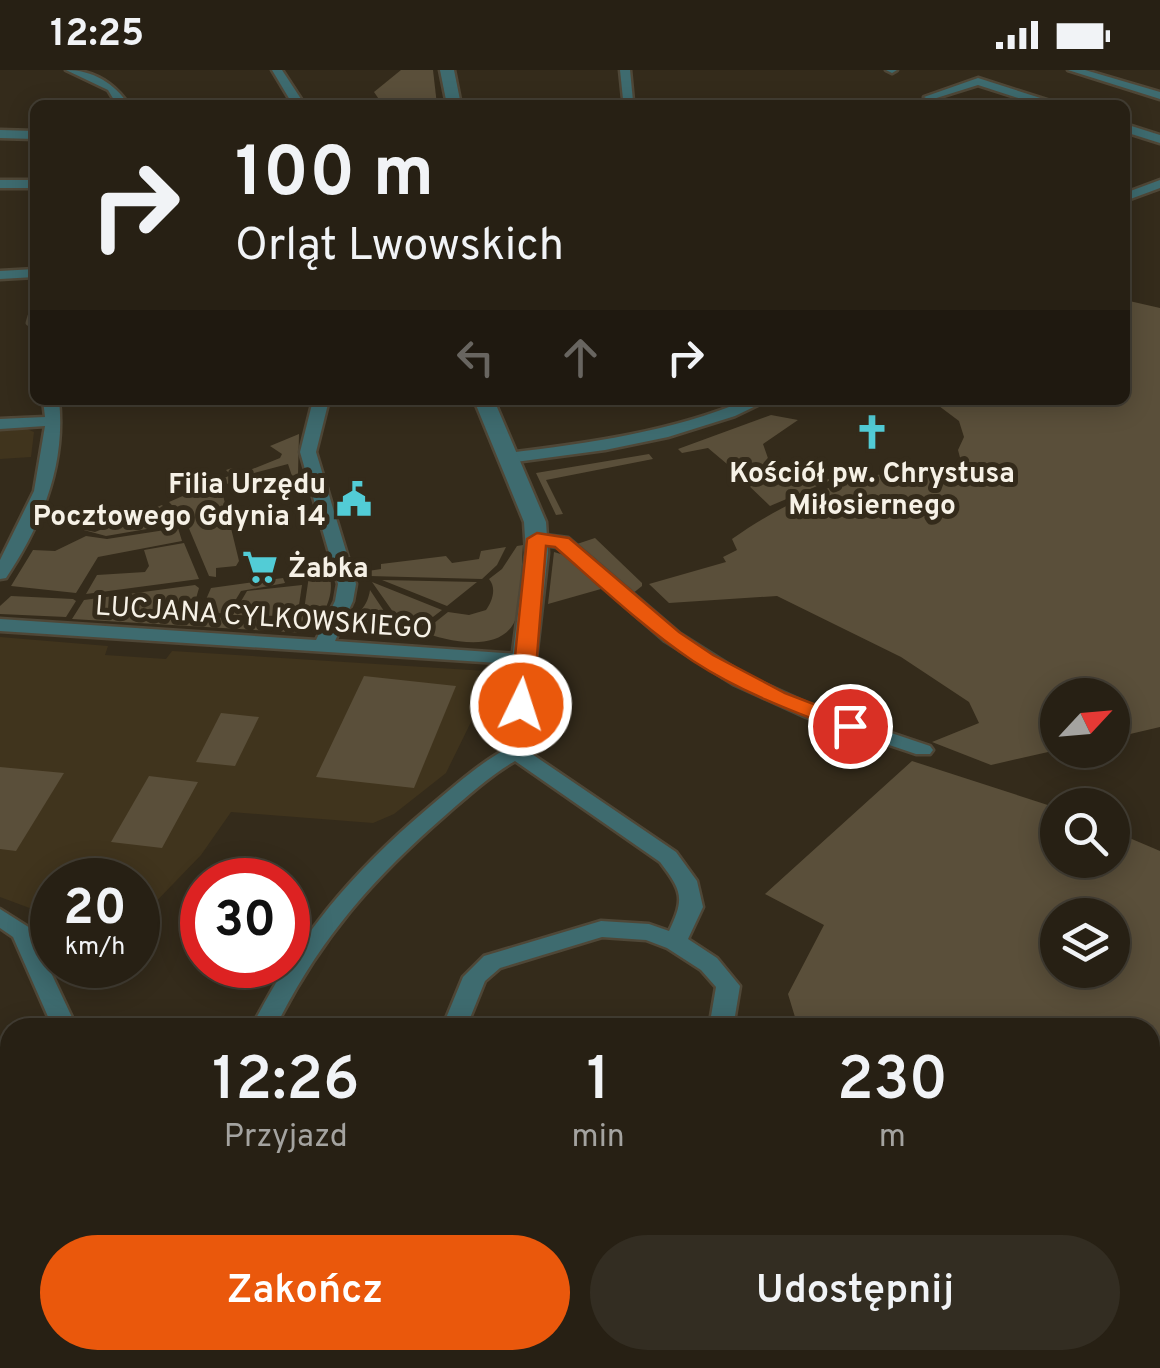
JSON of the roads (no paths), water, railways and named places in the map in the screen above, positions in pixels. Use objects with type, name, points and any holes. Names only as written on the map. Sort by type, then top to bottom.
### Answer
[{"type":"street","points":[[71,70],[112,88],[120,100]]},
{"type":"street","points":[[278,70],[296,100]]},
{"type":"street","points":[[447,70],[453,100]]},
{"type":"street","points":[[625,70],[629,99]]},
{"type":"street","points":[[1080,71],[1160,96]]},
{"type":"street","points":[[938,100],[930,97],[978,81],[1037,100]]},
{"type":"street","points":[[1130,130],[1160,139]]},
{"type":"street","points":[[0,134],[30,135]]},
{"type":"street","points":[[0,184],[30,184]]},
{"type":"street","points":[[1130,195],[1160,184]]},
{"type":"street","points":[[0,275],[30,274]]},
{"type":"street","points":[[0,574],[34,513],[49,460],[54,421],[52,405]]},
{"type":"street","points":[[320,405],[308,452],[345,565],[347,584],[322,648]]},
{"type":"street","points":[[486,405],[535,522],[537,539],[516,752]]},
{"type":"street","points":[[508,458],[662,435],[712,421],[749,405]]},
{"type":"street","points":[[0,424],[54,421]]},
{"type":"street","points":[[537,539],[562,542],[672,636],[740,680],[813,713],[923,750]]},
{"type":"street","name":"LUCJANA CYLKOWSKIEGO","points":[[0,625],[524,659]]},
{"type":"street","points":[[516,752],[678,867],[692,908],[675,942]]},
{"type":"street","points":[[268,1018],[300,956],[355,883],[491,766],[516,752]]},
{"type":"street","points":[[0,917],[22,933],[60,1018]]},
{"type":"street","points":[[458,1018],[475,976],[492,962],[601,929],[649,932],[675,942],[722,975],[728,986],[723,1018]]},
{"type":"place","name":"Kościół pw. Chrystusa Miłosiernego","points":[[872,432]]},
{"type":"place","name":"Filia Urzędu Pocztowego Gdynia 14","points":[[354,499]]},
{"type":"place","name":"Żabka","points":[[260,567]]}]
